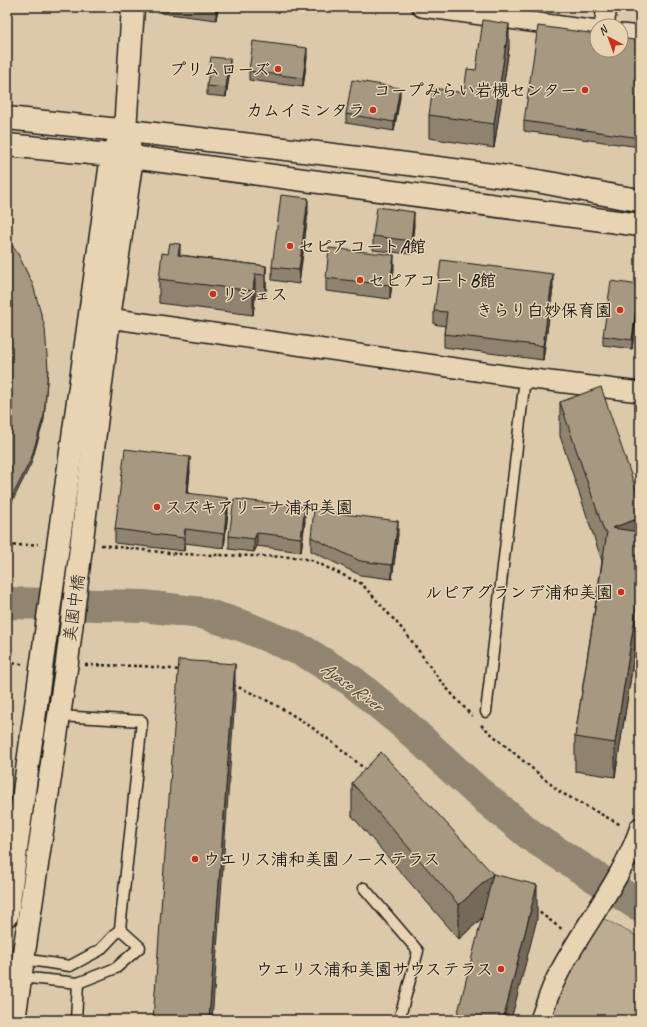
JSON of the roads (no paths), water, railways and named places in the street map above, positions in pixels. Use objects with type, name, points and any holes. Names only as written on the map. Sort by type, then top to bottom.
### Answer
[{"type":"street","points":[[122,156],[133,7]]},
{"type":"street","points":[[422,7],[451,9],[589,30]]},
{"type":"street","points":[[605,18],[607,7]]},
{"type":"street","points":[[629,35],[640,36]]},
{"type":"street","points":[[7,118],[125,130],[525,179],[640,200]]},
{"type":"street","points":[[7,144],[122,156],[640,225]]},
{"type":"street","name":"美園中橋","points":[[14,1020],[59,716],[75,663],[90,550],[122,156]]},
{"type":"street","name":"美園中橋","points":[[7,915],[43,656],[50,549],[122,156]]},
{"type":"street","points":[[109,318],[525,378],[640,392]]},
{"type":"street","points":[[540,1020],[548,997],[560,972],[620,871],[638,834]]},
{"type":"lane","points":[[486,712],[525,378]]},
{"type":"lane","points":[[21,968],[70,966],[100,950],[120,929],[142,721],[59,716]]},
{"type":"lane","points":[[364,888],[418,951],[399,1020]]},
{"type":"lane","points":[[21,968],[78,983],[116,968],[140,947],[120,929]]},
{"type":"lane","points":[[76,1020],[78,983]]},
{"type":"waterway","name":"Ayase River","points":[[7,603],[144,606],[202,613],[246,627],[305,652],[352,681],[406,726],[478,792],[533,837],[640,906]]},
{"type":"place","name":"プリムローズ","points":[[278,69]]},
{"type":"place","name":"コープみらい岩槻センター","points":[[585,90]]},
{"type":"place","name":"カムイミンタラ","points":[[373,110]]},
{"type":"place","name":"セピアコートA館","points":[[290,246]]},
{"type":"place","name":"セピアコートB館","points":[[360,280]]},
{"type":"place","name":"リシェス","points":[[213,294]]},
{"type":"place","name":"きらり白妙保育園","points":[[620,310]]},
{"type":"place","name":"スズキアリーナ浦和美園","points":[[157,507]]},
{"type":"place","name":"ルピアグランデ浦和美園","points":[[621,592]]},
{"type":"place","name":"ウエリス浦和美園ノーステラス","points":[[195,859]]},
{"type":"place","name":"ウエリス浦和美園サウステラス","points":[[501,969]]}]
